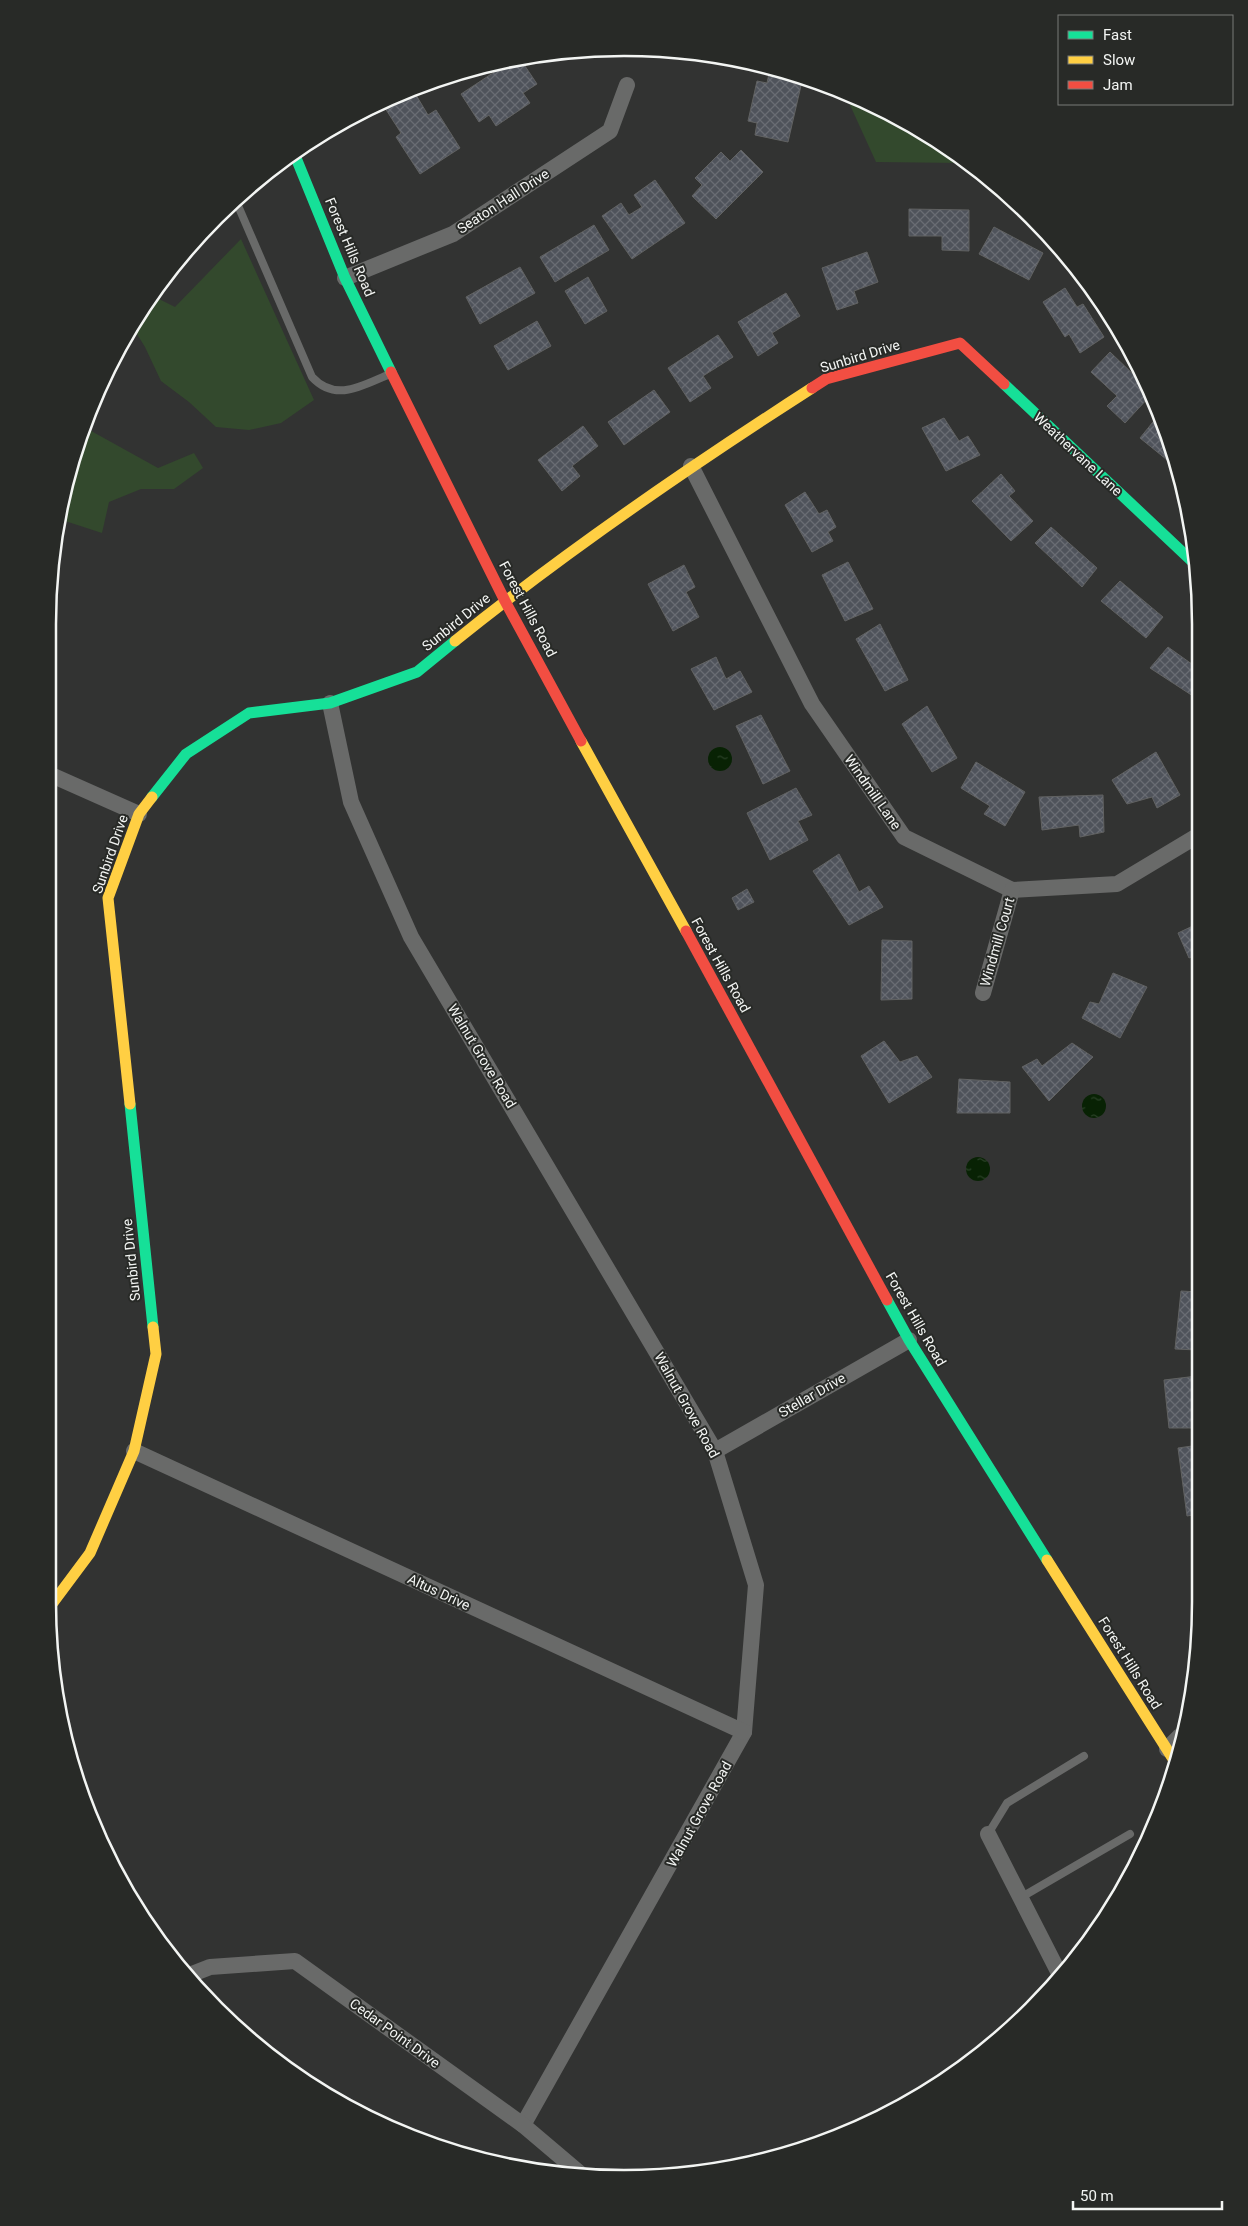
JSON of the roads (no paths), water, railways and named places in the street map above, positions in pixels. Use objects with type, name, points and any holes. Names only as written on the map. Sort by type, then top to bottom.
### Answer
[{"type":"street","name":"Seaton Hall Drive","points":[[344,278],[453,234],[610,131],[628,85]]},
{"type":"street","name":"Forest Hills Road","points":[[297,161],[344,278],[505,601],[909,1340],[1170,1755]]},
{"type":"street","name":"Sunbird Drive","points":[[56,1599],[90,1553],[134,1451],[156,1354],[108,898],[140,814],[186,754],[249,713],[330,703],[417,672],[505,601],[692,466],[826,379],[960,343]]},
{"type":"street","name":"Weathervane Lane","points":[[960,343],[1188,557]]},
{"type":"street","name":"Windmill Lane","points":[[692,466],[812,704],[904,837],[1012,890],[1117,884],[1192,839]]},
{"type":"street","name":"Walnut Grove Road","points":[[330,703],[350,802],[411,937],[716,1451],[756,1585],[744,1732],[523,2124]]},
{"type":"street","points":[[56,777],[140,814]]},
{"type":"street","name":"Windmill Court","points":[[983,993],[1012,890]]},
{"type":"street","name":"Stellar Drive","points":[[716,1451],[909,1340]]},
{"type":"street","name":"Altus Drive","points":[[134,1451],[744,1732]]},
{"type":"street","points":[[988,1834],[1056,1969]]},
{"type":"street","name":"Cedar Point Drive","points":[[195,1973],[210,1967],[295,1961],[523,2124],[573,2168]]},
{"type":"lane","points":[[239,208],[312,377],[322,387],[340,391],[392,374]]},
{"type":"lane","points":[[988,1834],[1006,1804],[1084,1756]]},
{"type":"lane","points":[[1020,1898],[1130,1834]]},
{"type":"water","points":[[720,747],[729,750],[732,759],[729,768],[720,771],[711,768],[708,759],[711,750]]},
{"type":"water","points":[[1094,1094],[1103,1097],[1106,1106],[1103,1115],[1094,1118],[1085,1115],[1082,1106],[1085,1097]]},
{"type":"water","points":[[978,1157],[987,1160],[990,1169],[987,1178],[978,1181],[969,1178],[966,1169],[969,1160]]}]
